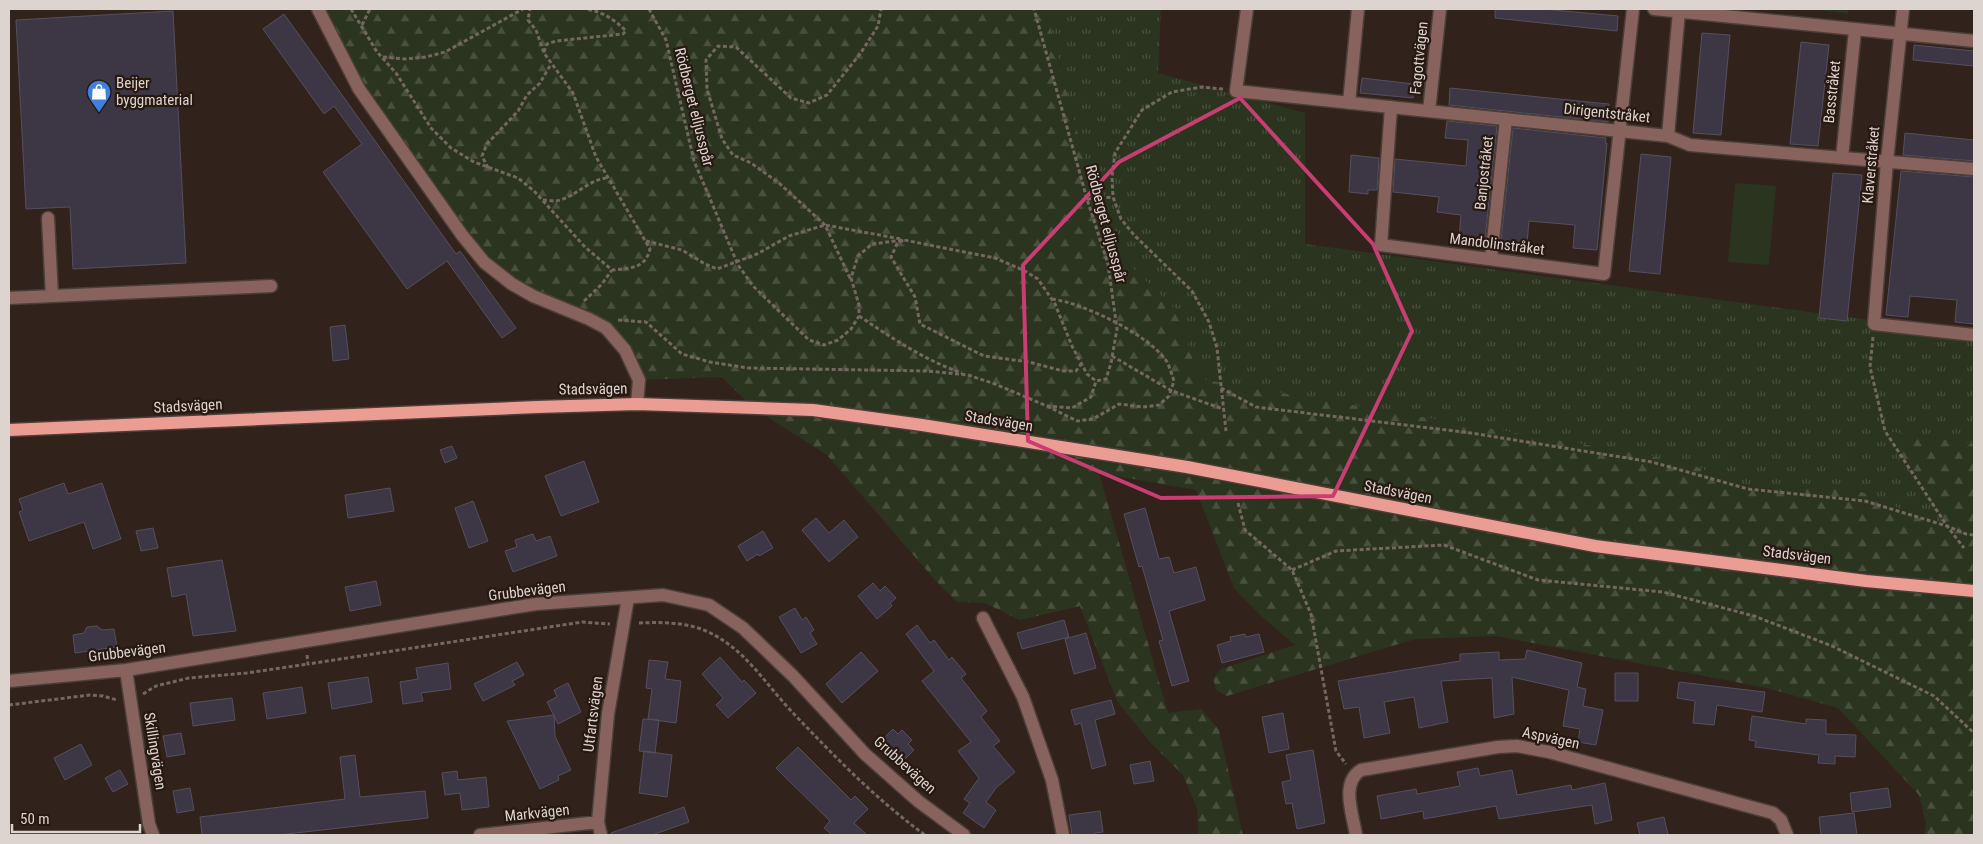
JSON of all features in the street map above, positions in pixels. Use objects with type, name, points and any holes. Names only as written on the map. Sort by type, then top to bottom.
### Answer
[{"type":"main road","name":"Stadsvägen","points":[[9,430],[637,404],[813,410],[922,425],[1187,467],[1594,546],[1866,581],[1974,591]]},
{"type":"street","points":[[318,9],[359,89],[456,227],[484,262],[499,275],[533,296],[590,319],[606,328],[625,350],[639,380],[637,404]]},
{"type":"street","points":[[1236,90],[1247,9]]},
{"type":"street","points":[[1349,103],[1358,9]]},
{"type":"street","name":"Fagottvägen","points":[[1429,111],[1440,9]]},
{"type":"street","points":[[1620,131],[1633,9]]},
{"type":"street","points":[[1654,9],[1974,41]]},
{"type":"street","name":"Klaverstråket","points":[[1874,324],[1887,161],[1903,9]]},
{"type":"street","points":[[1668,136],[1679,11]]},
{"type":"street","name":"Basstråket","points":[[1842,158],[1855,30]]},
{"type":"street","name":"Dirigentstråket","points":[[1236,90],[1668,136],[1690,145],[1974,169]]},
{"type":"street","name":"Mandolinstråket","points":[[1391,107],[1381,245],[1604,274],[1620,131]]},
{"type":"street","name":"Banjostråket","points":[[1491,260],[1506,119]]},
{"type":"street","points":[[48,218],[52,296]]},
{"type":"street","points":[[9,298],[271,286]]},
{"type":"street","points":[[1874,324],[1974,335]]},
{"type":"street","name":"Grubbevägen","points":[[9,681],[126,670],[536,604],[663,595],[709,606],[743,628],[793,676],[865,754],[918,800],[964,835]]},
{"type":"street","name":"Utfartsvägen","points":[[600,835],[598,822],[608,714],[628,598]]},
{"type":"street","points":[[983,618],[1023,697],[1052,780],[1063,835]]},
{"type":"street","name":"Skillingvägen","points":[[126,670],[149,824],[153,835]]},
{"type":"street","name":"Aspvägen","points":[[1354,775],[1361,770],[1498,747],[1517,746],[1531,748],[1773,813],[1781,820],[1787,835]]},
{"type":"street","points":[[1354,775],[1348,791],[1356,835]]},
{"type":"street","name":"Markvägen","points":[[480,835],[598,822]]},
{"type":"path","points":[[351,9],[382,57],[413,97],[431,128],[451,148],[474,162],[518,178],[543,200],[585,247],[612,270]]},
{"type":"path","points":[[361,26],[370,9]]},
{"type":"path","points":[[382,57],[405,59],[426,57],[445,52],[523,9]]},
{"type":"path","points":[[530,9],[528,20],[536,30],[544,53],[573,93],[596,157],[650,249],[648,258],[640,266],[612,270],[602,284],[572,312]]},
{"type":"path","points":[[544,53],[547,44],[556,41],[623,34],[626,30],[616,20],[598,11],[586,9]]},
{"type":"path","name":"Rödberget elljusspår","points":[[649,9],[666,40],[694,161],[737,263],[753,286],[809,340],[824,345],[838,340],[851,329],[858,316]]},
{"type":"path","points":[[881,9],[878,26],[860,54],[827,95],[809,103],[791,98],[736,47],[718,46],[706,60],[707,89],[722,139],[733,155],[751,163],[780,183],[825,225],[851,278],[859,305],[858,316],[913,352],[941,366],[1019,394],[1077,421],[1093,419],[1119,404],[1143,407],[1159,405],[1172,391],[1174,381],[1166,362],[1150,346],[1129,330],[1081,306],[1067,301],[1052,299]]},
{"type":"path","name":"Rödberget elljusspår","points":[[1034,9],[1087,198],[1108,264],[1116,323],[1112,356],[1106,379],[1096,381]]},
{"type":"path","points":[[488,168],[482,156],[487,144],[518,110],[527,95],[540,83],[551,64]]},
{"type":"path","points":[[1226,431],[1217,348],[1202,305],[1192,291],[1134,235],[1121,219],[1114,197],[1112,177],[1115,154],[1142,110],[1172,92],[1202,87],[1236,90]]},
{"type":"path","points":[[543,200],[556,201],[593,181],[608,178]]},
{"type":"path","points":[[1087,198],[1114,197]]},
{"type":"path","points":[[646,242],[682,250],[705,264],[717,268],[737,263],[789,236],[825,225],[995,258],[1023,270],[1038,279],[1052,299],[1087,374],[1096,381],[1091,397],[1072,408],[1047,406]]},
{"type":"path","points":[[851,278],[858,256],[872,244],[904,240]]},
{"type":"path","points":[[904,240],[897,244],[890,257],[915,297],[920,324],[984,356],[1022,361],[1063,371],[1076,371],[1082,364]]},
{"type":"path","points":[[590,319],[646,322],[682,354],[710,362],[748,368],[927,371],[968,375]]},
{"type":"path","points":[[1874,324],[1870,367],[1885,431],[1947,526],[1964,548]]},
{"type":"path","points":[[1112,356],[1172,391],[1223,409]]},
{"type":"path","points":[[1221,388],[1256,407],[1471,433],[1652,462],[1748,489],[1865,501],[1947,526],[1966,534],[1974,534]]},
{"type":"path","points":[[1238,503],[1245,530],[1292,570],[1311,614],[1336,751],[1354,775]]},
{"type":"path","points":[[1292,570],[1336,551],[1444,546],[1538,580],[1663,592],[1754,616],[1832,646],[1934,696],[1974,733]]},
{"type":"path","points":[[9,705],[90,695],[118,700],[145,693],[156,686],[189,678],[247,673],[308,664]]},
{"type":"highlighted area","points":[[1240,98],[1373,244],[1412,331],[1333,496],[1161,498],[1028,441],[1023,265],[1119,162]]},
{"type":"green space","points":[[318,9],[1046,9],[1071,109],[1098,204],[1121,257],[1176,310],[1200,379],[1686,462],[1748,489],[1841,486],[1875,496],[1914,516],[1946,526],[1885,431],[1974,444],[1974,835],[1924,835],[1926,824],[1919,795],[1838,708],[1767,688],[1496,636],[1415,639],[1227,696],[1217,691],[1213,679],[1221,669],[1295,645],[1260,615],[1234,588],[1196,490],[1099,473],[1168,713],[1201,709],[1219,730],[1243,835],[1198,835],[1197,808],[1183,775],[1150,742],[1117,701],[1080,606],[1020,620],[985,603],[957,602],[935,580],[827,455],[752,407],[722,377],[639,380],[606,328],[499,275],[405,155]]},
{"type":"green space","points":[[1046,9],[1161,9],[1158,73],[1305,113],[1305,244],[1974,334],[1974,444],[1886,431],[1947,526],[1914,516],[1875,496],[1841,486],[1748,489],[1686,462],[1200,379],[1176,310],[1121,257],[1098,204],[1071,109]]},
{"type":"green space","points":[[1811,9],[1848,9],[1848,14]]},
{"type":"green space","points":[[1735,183],[1776,186],[1769,265],[1728,262]]},
{"type":"building","points":[[1495,9],[1543,9],[1618,16],[1617,31],[1495,18]]},
{"type":"building","name":"Beijer byggmaterial","points":[[173,11],[186,263],[73,269],[70,207],[26,209],[16,20]]},
{"type":"building","points":[[284,14],[456,254],[460,251],[516,328],[502,338],[447,261],[407,289],[323,172],[362,144],[334,106],[324,114],[263,29]]},
{"type":"building","points":[[1702,33],[1730,35],[1721,135],[1693,133]]},
{"type":"building","points":[[1801,42],[1829,45],[1818,146],[1790,144]]},
{"type":"building","points":[[1914,45],[1974,51],[1974,66],[1913,60]]},
{"type":"building","points":[[1362,78],[1414,84],[1413,98],[1360,93]]},
{"type":"building","points":[[1450,88],[1609,104],[1608,122],[1449,105]]},
{"type":"building","points":[[1447,121],[1497,126],[1485,239],[1459,237],[1461,215],[1437,212],[1439,197],[1393,192],[1395,159],[1466,166],[1468,140],[1445,138]]},
{"type":"building","points":[[1513,128],[1606,138],[1597,250],[1573,248],[1575,225],[1529,221],[1527,243],[1501,240]]},
{"type":"building","points":[[1905,133],[1974,140],[1974,161],[1903,155]]},
{"type":"building","points":[[1641,154],[1671,157],[1660,274],[1629,271]]},
{"type":"building","points":[[1351,155],[1379,158],[1377,190],[1368,190],[1368,194],[1349,192]]},
{"type":"building","points":[[1901,171],[1974,177],[1974,324],[1955,322],[1957,300],[1910,296],[1908,317],[1886,315]]},
{"type":"building","points":[[1833,173],[1862,175],[1847,321],[1819,318]]},
{"type":"building","points":[[345,325],[349,359],[333,361],[330,327]]},
{"type":"building","points":[[452,446],[457,458],[445,463],[440,450]]},
{"type":"building","points":[[584,461],[599,502],[561,516],[545,476]]},
{"type":"building","points":[[64,483],[68,494],[102,483],[121,539],[93,549],[84,522],[29,541],[19,512],[23,510],[19,499]]},
{"type":"building","points":[[390,488],[394,511],[348,518],[345,495]]},
{"type":"building","points":[[473,501],[488,541],[469,548],[455,508]]},
{"type":"building","points":[[1145,508],[1159,559],[1169,557],[1174,573],[1196,567],[1205,600],[1169,611],[1189,681],[1172,686],[1159,641],[1163,640],[1142,566],[1139,567],[1124,514]]},
{"type":"building","points":[[816,518],[829,533],[844,520],[858,537],[829,562],[802,530]]},
{"type":"building","points":[[153,528],[158,548],[141,551],[136,531]]},
{"type":"building","points":[[763,531],[773,548],[747,561],[738,546]]},
{"type":"building","points":[[533,534],[536,541],[550,536],[557,556],[513,572],[505,551],[517,547],[515,540]]},
{"type":"building","points":[[222,560],[236,631],[193,636],[186,594],[172,597],[167,568]]},
{"type":"building","points":[[376,581],[381,605],[350,611],[345,587]]},
{"type":"building","points":[[873,583],[880,591],[885,586],[896,598],[890,603],[892,606],[877,619],[858,596]]},
{"type":"building","points":[[795,608],[802,620],[806,617],[814,630],[810,633],[817,644],[801,653],[779,617]]},
{"type":"building","points":[[1064,620],[1069,637],[1022,649],[1017,633]]},
{"type":"building","points":[[917,625],[930,643],[934,640],[949,660],[952,657],[966,674],[961,678],[987,711],[981,717],[1000,741],[993,746],[1015,772],[996,788],[986,802],[996,810],[984,828],[963,813],[970,803],[964,799],[979,778],[958,751],[971,742],[922,681],[934,671],[906,634]]},
{"type":"building","points":[[97,626],[102,630],[114,629],[117,647],[75,653],[73,635],[84,633],[87,627]]},
{"type":"building","points":[[1086,633],[1096,668],[1074,674],[1065,639]]},
{"type":"building","points":[[1245,634],[1246,637],[1259,634],[1264,652],[1222,663],[1217,645],[1231,641],[1230,637]]},
{"type":"building","points":[[1527,650],[1582,663],[1577,687],[1586,689],[1583,706],[1603,710],[1596,745],[1578,742],[1580,729],[1563,726],[1569,690],[1512,677],[1514,714],[1494,718],[1492,678],[1441,681],[1448,722],[1419,728],[1414,697],[1384,702],[1390,733],[1364,738],[1359,707],[1344,709],[1338,681],[1460,661],[1460,654],[1499,652],[1499,660],[1525,659]]},
{"type":"building","points":[[861,652],[878,671],[842,703],[826,684]]},
{"type":"building","points":[[720,657],[742,682],[744,680],[756,693],[728,718],[716,705],[723,698],[702,674]]},
{"type":"building","points":[[649,660],[668,662],[665,679],[681,681],[676,723],[648,719],[652,689],[646,688]]},
{"type":"building","points":[[517,662],[524,675],[512,681],[515,685],[483,701],[474,684]]},
{"type":"building","points":[[448,663],[451,689],[421,693],[423,701],[403,704],[400,682],[418,679],[416,668]]},
{"type":"building","points":[[1615,673],[1638,673],[1638,701],[1615,701]]},
{"type":"building","points":[[368,677],[372,702],[332,709],[328,683]]},
{"type":"building","points":[[1679,682],[1765,692],[1762,712],[1717,705],[1714,725],[1693,723],[1695,701],[1677,698]]},
{"type":"building","points":[[568,683],[581,712],[558,724],[547,702],[557,697],[554,690]]},
{"type":"building","points":[[302,687],[306,713],[267,719],[263,693]]},
{"type":"building","points":[[232,698],[235,720],[193,726],[190,703]]},
{"type":"building","points":[[1111,700],[1115,714],[1095,720],[1106,765],[1092,769],[1081,723],[1075,725],[1071,710]]},
{"type":"building","points":[[1283,713],[1289,749],[1269,753],[1262,717]]},
{"type":"building","points":[[554,715],[555,736],[571,770],[558,776],[559,780],[540,789],[507,721]]},
{"type":"building","points":[[1752,716],[1806,724],[1806,719],[1826,720],[1826,734],[1856,735],[1855,757],[1835,756],[1835,764],[1818,763],[1819,755],[1755,747],[1756,741],[1749,740]]},
{"type":"building","points":[[643,719],[659,720],[655,753],[639,751]]},
{"type":"building","points":[[893,729],[898,734],[902,730],[912,740],[908,744],[914,750],[902,762],[881,741]]},
{"type":"building","points":[[181,733],[185,754],[167,757],[163,736]]},
{"type":"building","points":[[81,744],[92,765],[65,780],[54,758]]},
{"type":"building","points":[[798,747],[851,800],[855,796],[868,809],[854,823],[867,835],[832,835],[824,828],[830,821],[776,768]]},
{"type":"building","points":[[1313,750],[1325,823],[1297,829],[1292,803],[1286,804],[1282,782],[1291,780],[1286,755]]},
{"type":"building","points":[[644,751],[672,755],[667,797],[639,793]]},
{"type":"building","points":[[355,755],[360,797],[425,791],[428,818],[278,835],[202,835],[200,817],[345,799],[340,757]]},
{"type":"building","points":[[1150,761],[1154,781],[1134,784],[1130,765]]},
{"type":"building","points":[[1478,768],[1480,776],[1512,770],[1517,795],[1571,785],[1572,790],[1605,783],[1612,820],[1595,824],[1592,805],[1499,819],[1496,806],[1424,819],[1423,811],[1381,819],[1377,796],[1416,789],[1417,794],[1460,786],[1457,772]]},
{"type":"building","points":[[120,770],[128,784],[113,792],[105,778]]},
{"type":"building","points":[[457,771],[458,780],[486,777],[489,807],[462,810],[460,793],[445,795],[442,773]]},
{"type":"building","points":[[190,788],[194,810],[177,813],[173,791]]},
{"type":"building","points":[[1888,788],[1891,807],[1852,812],[1850,793]]},
{"type":"building","points":[[684,807],[689,822],[652,835],[611,835],[611,833]]},
{"type":"building","points":[[1100,811],[1103,832],[1095,833],[1095,835],[1072,835],[1069,815]]},
{"type":"building","points":[[1854,813],[1857,835],[1821,835],[1819,817]]},
{"type":"building","points":[[1664,817],[1668,835],[1640,835],[1637,823]]},
{"type":"place","name":"Beijer byggmaterial","points":[[99,113]]}]
